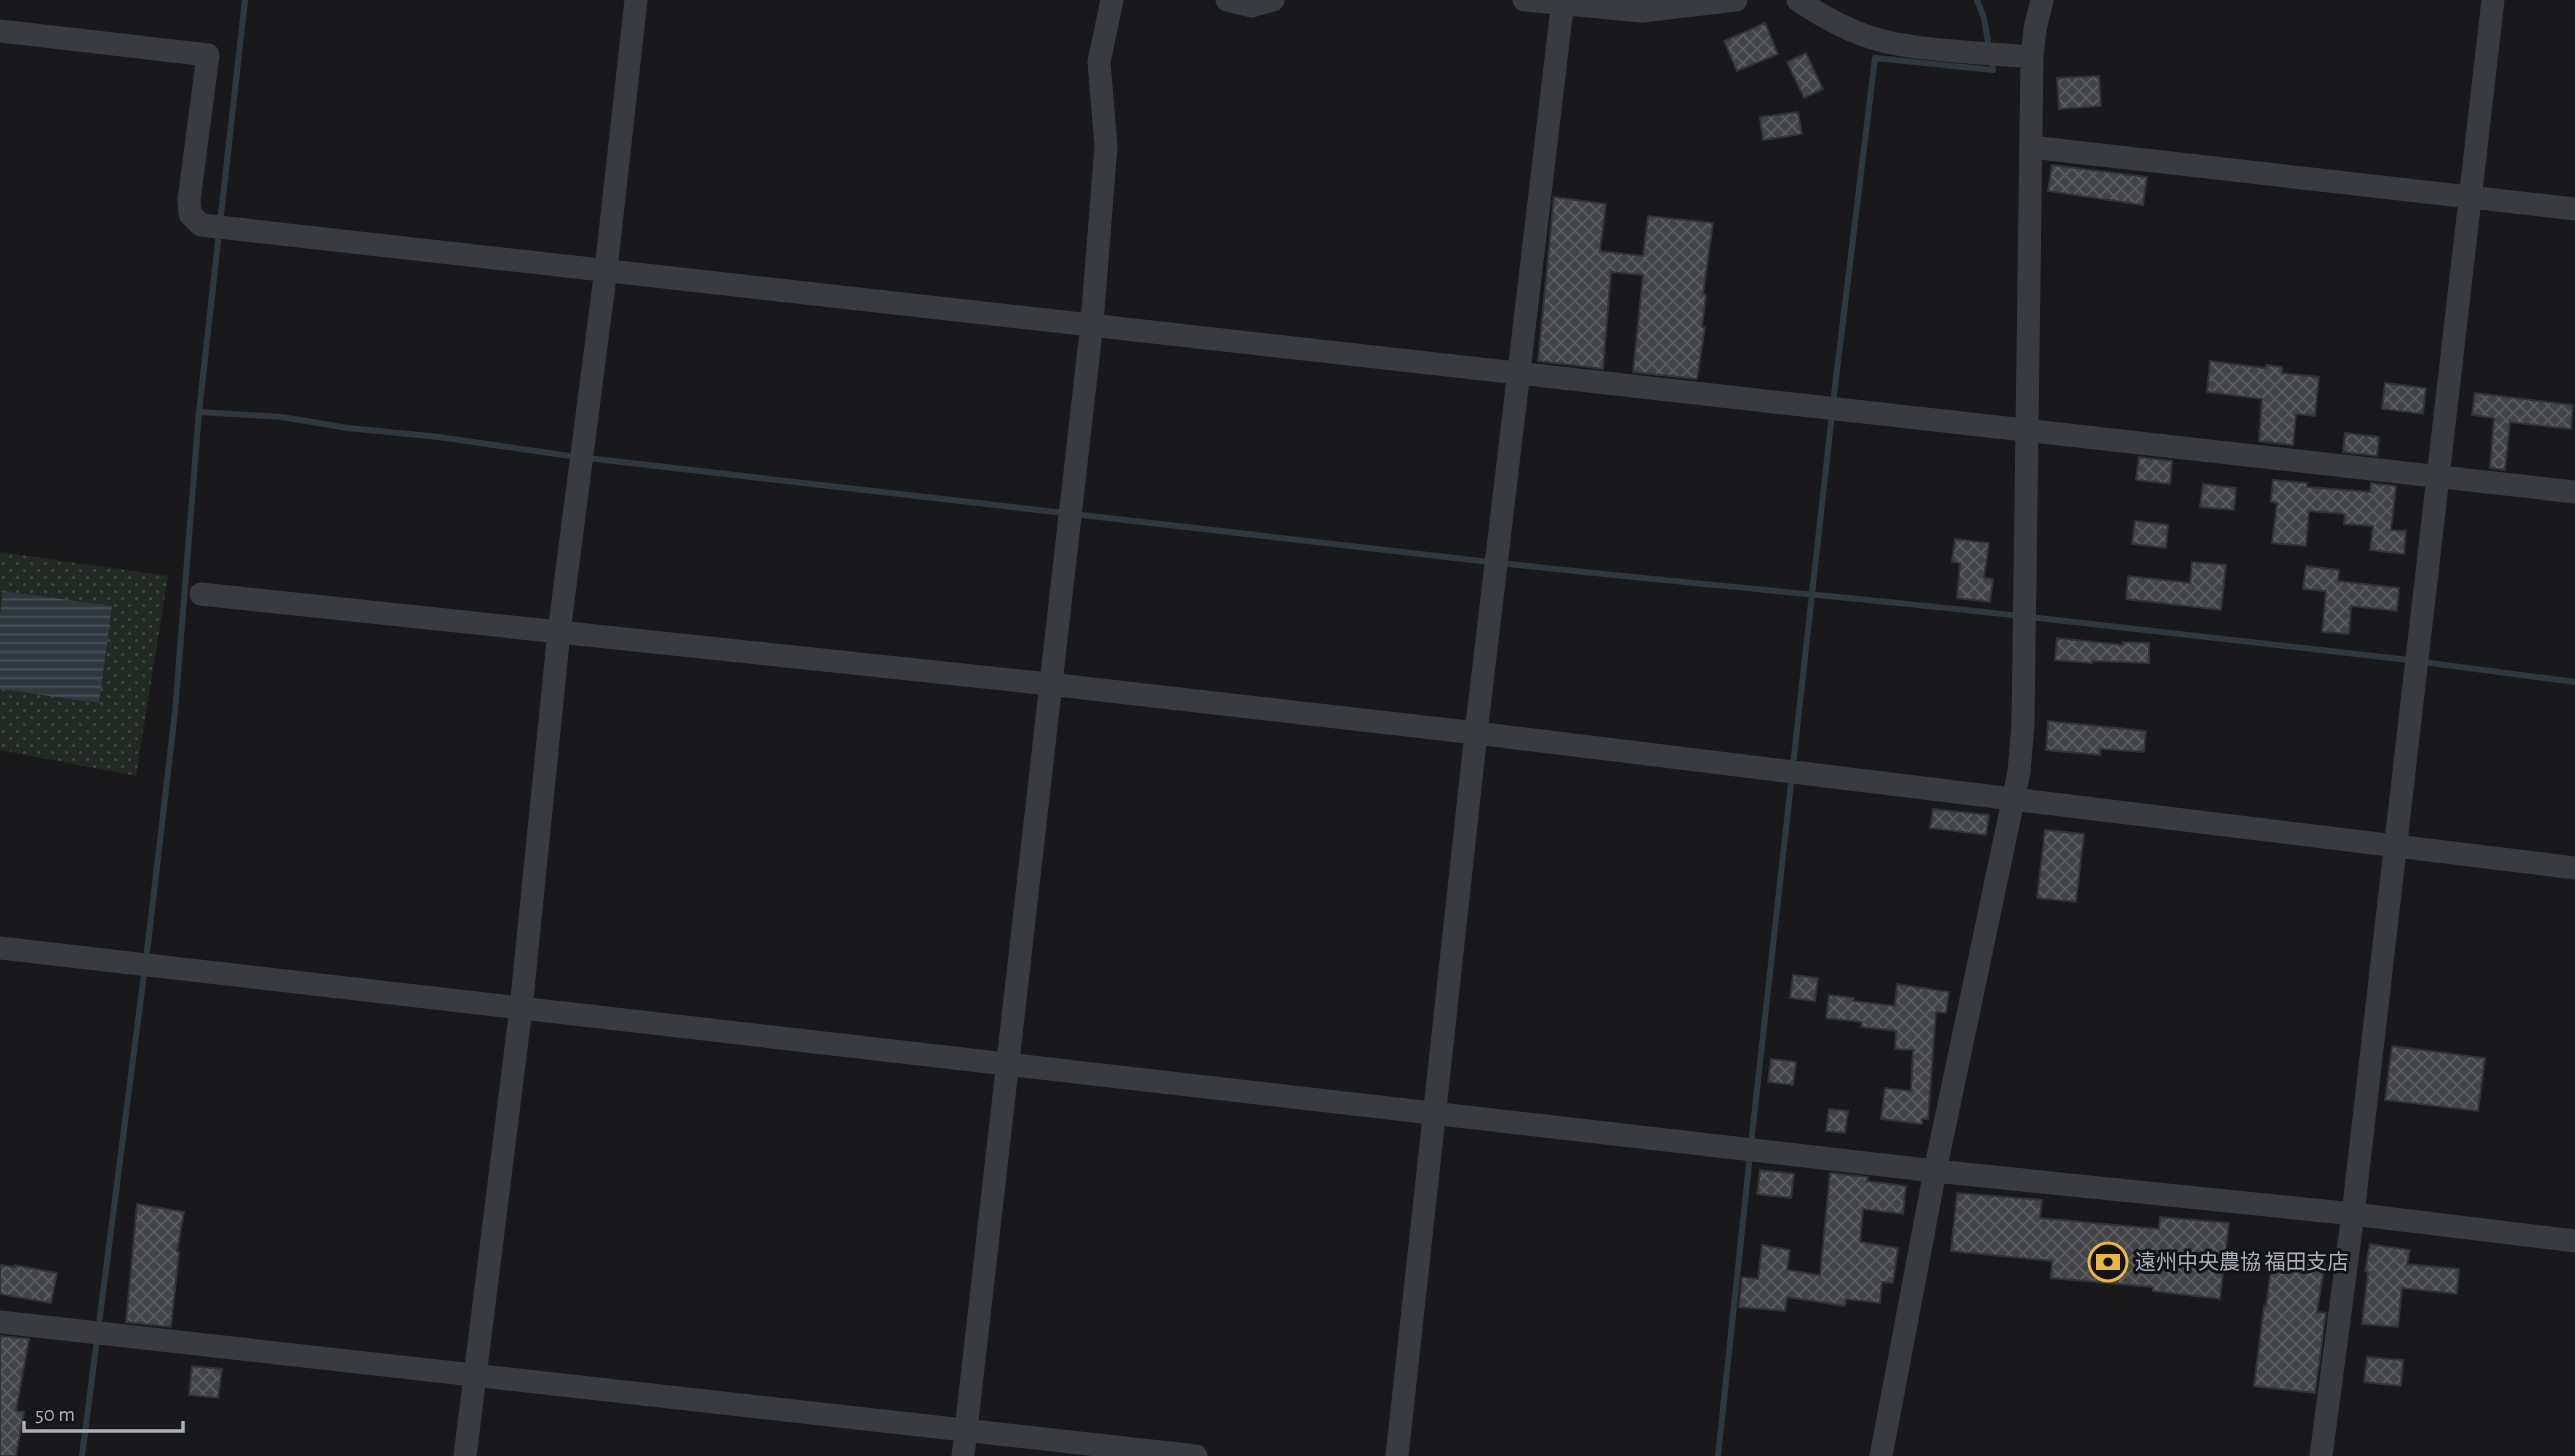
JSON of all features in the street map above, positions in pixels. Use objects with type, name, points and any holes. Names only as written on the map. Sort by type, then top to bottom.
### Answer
[{"type":"street","points":[[465,1456],[521,1008],[559,632],[606,269],[636,0]]},
{"type":"street","points":[[964,1456],[1091,323],[1106,146],[1099,62],[1112,0]]},
{"type":"street","points":[[1227,0],[1252,6],[1273,0]]},
{"type":"street","points":[[1524,0],[1642,11],[1736,0]]},
{"type":"street","points":[[1798,0],[1850,30],[1896,44],[2032,57]]},
{"type":"street","points":[[1881,1456],[1935,1171],[2019,772],[2024,724],[2032,57],[2042,0]]},
{"type":"street","points":[[2321,1456],[2353,1214],[2493,0]]},
{"type":"street","points":[[1397,1456],[1476,733],[1563,2]]},
{"type":"street","points":[[0,31],[208,55],[189,200],[190,214],[201,225],[2575,492]]},
{"type":"street","points":[[2031,147],[2575,209]]},
{"type":"street","points":[[201,594],[1049,684],[1476,733],[2575,868]]},
{"type":"street","points":[[0,948],[1935,1171],[2353,1214],[2575,1241]]},
{"type":"street","points":[[0,1322],[1196,1456]]},
{"type":"shaded area","points":[[0,552],[168,576],[136,776],[0,750]]},
{"type":"shaded area","points":[[3,591],[112,606],[99,703],[0,689],[0,615]]},
{"type":"building","points":[[1765,23],[1778,54],[1737,71],[1724,41]]},
{"type":"building","points":[[1806,53],[1823,89],[1804,98],[1787,62]]},
{"type":"building","points":[[2099,76],[2101,106],[2059,109],[2057,78]]},
{"type":"building","points":[[1798,112],[1802,134],[1763,140],[1760,117]]},
{"type":"building","points":[[2052,165],[2147,177],[2143,205],[2048,191]]},
{"type":"building","points":[[1554,197],[1606,204],[1600,251],[1643,256],[1648,216],[1713,223],[1703,294],[1706,295],[1702,327],[1705,327],[1697,379],[1633,372],[1643,275],[1611,272],[1603,369],[1538,361]]},
{"type":"building","points":[[2210,361],[2266,368],[2266,365],[2282,367],[2282,373],[2319,377],[2315,416],[2296,414],[2293,445],[2259,441],[2262,399],[2207,392]]},
{"type":"building","points":[[2385,383],[2426,388],[2423,414],[2382,409]]},
{"type":"building","points":[[2475,393],[2573,405],[2571,429],[2510,422],[2505,470],[2490,468],[2494,418],[2472,415]]},
{"type":"building","points":[[2345,433],[2379,437],[2377,456],[2343,452]]},
{"type":"building","points":[[2139,457],[2172,461],[2170,484],[2136,480]]},
{"type":"building","points":[[2273,480],[2307,483],[2307,487],[2370,492],[2371,483],[2396,486],[2391,530],[2406,531],[2404,554],[2370,550],[2373,526],[2344,524],[2345,514],[2309,511],[2306,546],[2272,543],[2277,503],[2271,502]]},
{"type":"building","points":[[2203,484],[2236,488],[2234,510],[2200,507]]},
{"type":"building","points":[[2135,521],[2168,525],[2166,548],[2132,544]]},
{"type":"building","points":[[1955,539],[1989,543],[1984,578],[1993,579],[1990,602],[1957,598],[1960,563],[1952,562]]},
{"type":"building","points":[[2192,562],[2226,565],[2221,610],[2126,599],[2128,576],[2190,583]]},
{"type":"building","points":[[2306,566],[2339,570],[2338,581],[2399,588],[2397,611],[2351,606],[2349,634],[2322,632],[2326,591],[2303,589]]},
{"type":"building","points":[[2057,638],[2123,645],[2123,642],[2149,643],[2149,663],[2055,660]]},
{"type":"building","points":[[2048,721],[2146,731],[2144,752],[2100,749],[2100,755],[2046,750]]},
{"type":"building","points":[[1933,809],[1989,815],[1986,835],[1930,828]]},
{"type":"building","points":[[2045,830],[2084,834],[2076,902],[2037,898]]},
{"type":"building","points":[[1793,975],[1818,978],[1815,1001],[1790,998]]},
{"type":"building","points":[[1897,984],[1949,992],[1946,1013],[1936,1012],[1928,1119],[1922,1119],[1922,1124],[1881,1119],[1885,1088],[1911,1091],[1913,1050],[1895,1049],[1896,1031],[1861,1027],[1862,1022],[1826,1018],[1829,995],[1895,1006]]},
{"type":"building","points":[[2392,1046],[2485,1058],[2478,1111],[2385,1100]]},
{"type":"building","points":[[1771,1059],[1796,1062],[1793,1085],[1768,1082]]},
{"type":"building","points":[[1829,1109],[1848,1111],[1845,1133],[1826,1131]]},
{"type":"building","points":[[1760,1170],[1794,1174],[1791,1198],[1757,1194]]},
{"type":"building","points":[[1830,1173],[1868,1177],[1867,1181],[1906,1186],[1903,1214],[1863,1209],[1860,1242],[1898,1248],[1893,1283],[1882,1282],[1880,1303],[1846,1299],[1845,1306],[1787,1297],[1785,1311],[1739,1307],[1742,1277],[1758,1279],[1762,1245],[1790,1250],[1787,1270],[1820,1275]]},
{"type":"building","points":[[1957,1193],[2042,1200],[2040,1218],[2159,1229],[2160,1217],[2229,1223],[2220,1299],[2153,1291],[2153,1287],[2051,1278],[2052,1261],[1951,1251]]},
{"type":"building","points":[[137,1204],[184,1212],[177,1251],[171,1327],[126,1322]]},
{"type":"building","points":[[2370,1244],[2410,1250],[2407,1264],[2459,1269],[2457,1294],[2402,1288],[2398,1327],[2362,1324],[2368,1272],[2365,1271]]},
{"type":"building","points":[[2273,1254],[2325,1262],[2317,1312],[2326,1313],[2315,1393],[2254,1386]]},
{"type":"building","points":[[0,1265],[57,1273],[51,1303],[0,1294]]},
{"type":"building","points":[[0,1336],[29,1339],[16,1411],[24,1412],[16,1456],[0,1456]]},
{"type":"building","points":[[2367,1357],[2403,1360],[2401,1386],[2364,1382]]},
{"type":"building","points":[[192,1366],[222,1369],[218,1398],[189,1395]]},
{"type":"waterway","points":[[82,1456],[175,712],[199,412],[245,0]]},
{"type":"waterway","points":[[1977,0],[1984,18],[1989,48]]},
{"type":"waterway","points":[[1833,403],[1875,58],[1993,70],[1991,59]]},
{"type":"waterway","points":[[199,412],[282,417],[576,457]]},
{"type":"waterway","points":[[1751,1144],[1832,414]]},
{"type":"waterway","points":[[587,458],[1490,562]]},
{"type":"waterway","points":[[1501,563],[2020,616]]},
{"type":"waterway","points":[[2030,617],[2400,659],[2575,682]]},
{"type":"waterway","points":[[1718,1456],[1750,1155]]},
{"type":"place","name":"遠州中央農協 福田支店","points":[[2108,1262]]}]
